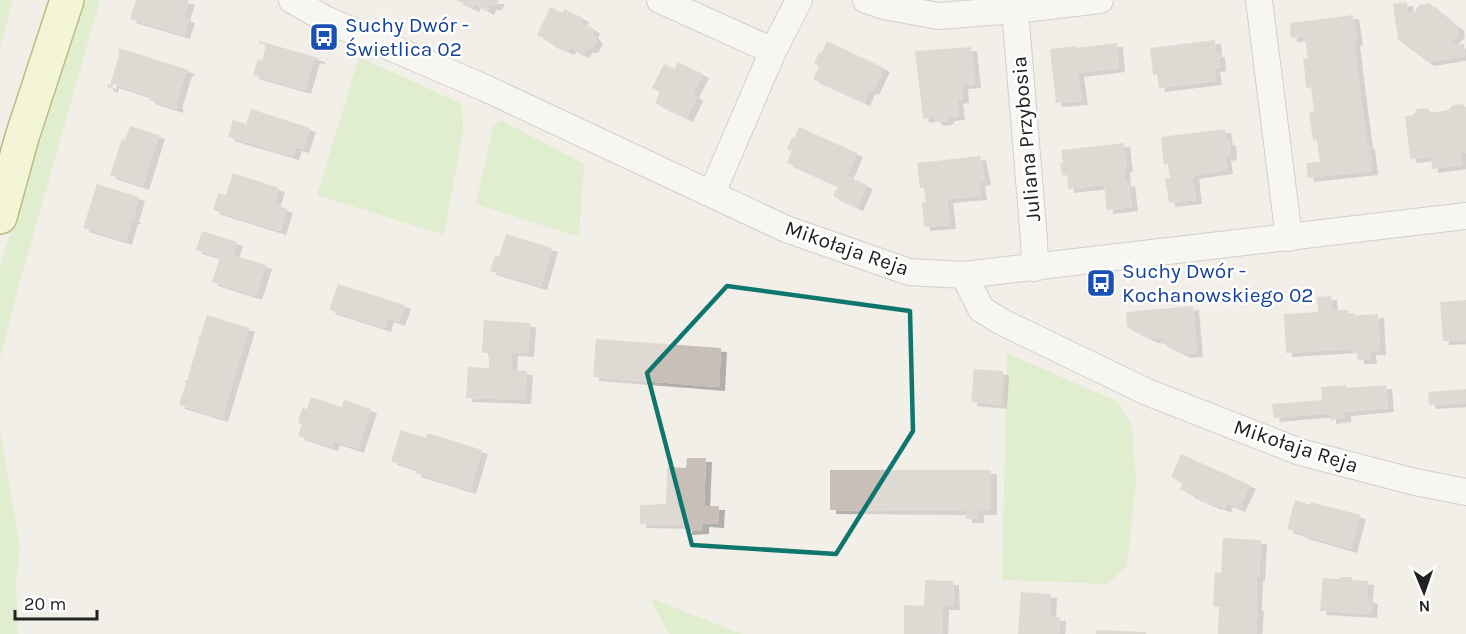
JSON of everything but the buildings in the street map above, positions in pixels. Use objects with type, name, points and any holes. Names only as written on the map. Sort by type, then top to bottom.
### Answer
[{"type":"street","points":[[0,217],[22,137],[67,0]]},
{"type":"street","name":"Mikołaja Reja","points":[[292,0],[325,19],[486,88],[786,229],[909,272],[964,275],[981,309],[1013,327],[1165,400],[1300,452],[1415,482],[1466,492]]},
{"type":"street","points":[[660,0],[773,51]]},
{"type":"street","points":[[712,193],[773,51],[799,0]]},
{"type":"street","points":[[866,0],[884,6],[938,16],[1100,0]]},
{"type":"street","points":[[1259,0],[1289,237]]},
{"type":"street","name":"Juliana Przybosia","points":[[1015,10],[1035,268]]},
{"type":"street","points":[[964,275],[1466,216]]},
{"type":"highlighted area","points":[[727,286],[910,311],[913,431],[836,554],[692,545],[647,373]]},
{"type":"green space","points":[[0,0],[13,0],[0,49]]},
{"type":"green space","points":[[86,0],[100,0],[0,358],[0,266],[70,36]]},
{"type":"green space","points":[[359,57],[462,104],[463,131],[444,235],[317,195]]},
{"type":"green space","points":[[501,120],[584,164],[579,237],[476,204],[493,126]]},
{"type":"green space","points":[[1007,353],[1118,402],[1132,426],[1136,483],[1127,566],[1107,584],[1002,580]]},
{"type":"green space","points":[[0,430],[20,547],[16,583],[18,634],[0,634]]},
{"type":"green space","points":[[650,598],[742,634],[669,634]]},
{"type":"place","name":"Suchy Dwór - Świetlica 02","points":[[324,37]]},
{"type":"place","name":"Suchy Dwór - Kochanowskiego 02","points":[[1101,283]]}]
